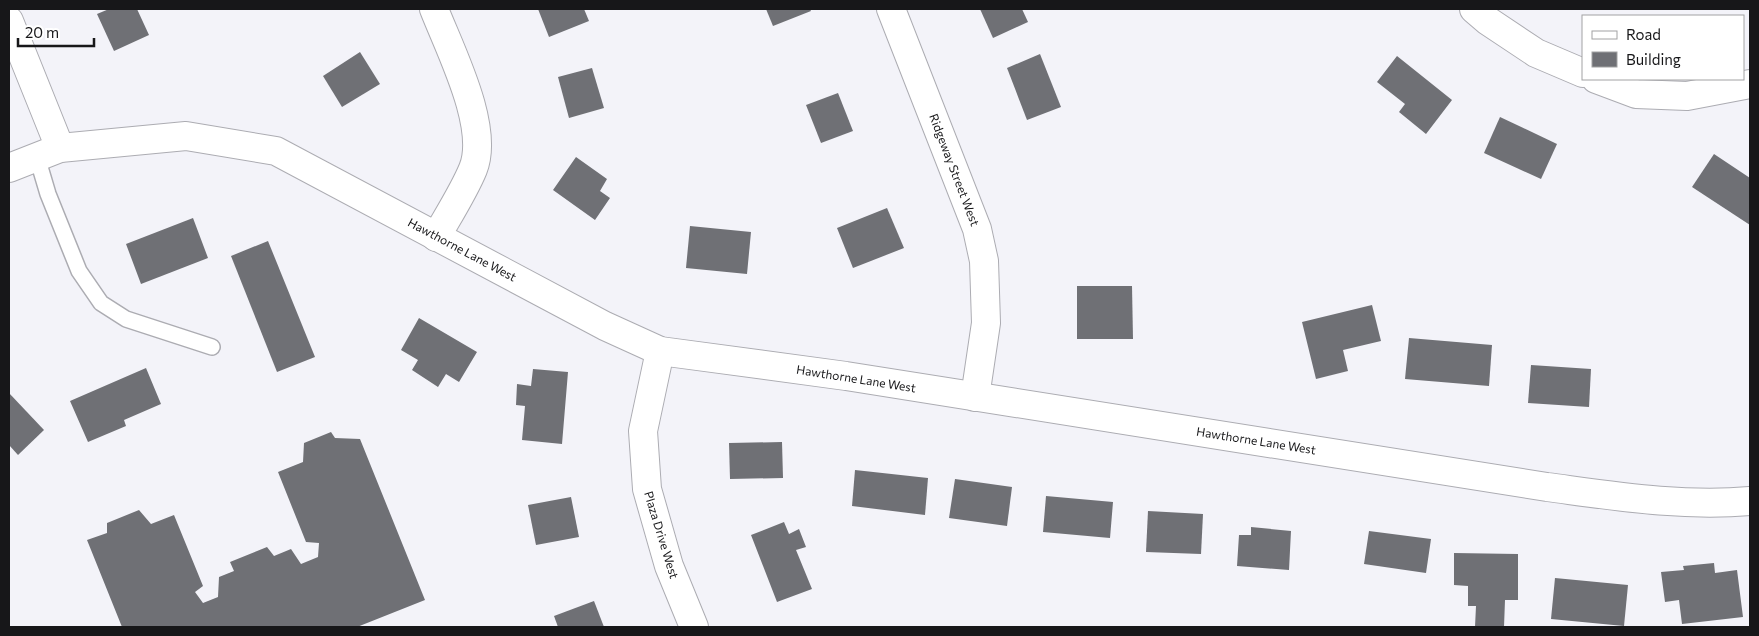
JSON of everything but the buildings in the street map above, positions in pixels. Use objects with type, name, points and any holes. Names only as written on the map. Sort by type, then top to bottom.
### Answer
[{"type":"street","points":[[434,9],[471,103],[478,138],[474,168],[436,237]]},
{"type":"street","name":"Ridgeway Street West","points":[[891,9],[977,229],[984,261],[986,323],[974,397]]},
{"type":"street","points":[[1474,9],[1536,53],[1582,73]]},
{"type":"street","points":[[9,21],[48,153]]},
{"type":"street","points":[[1599,80],[1636,94],[1687,96],[1750,84]]},
{"type":"street","name":"Hawthorne Lane West","points":[[9,168],[48,153],[186,136],[276,151],[605,326],[660,351],[846,376],[1547,487],[1651,501],[1719,504],[1750,501]]},
{"type":"street","name":"Plaza Drive West","points":[[660,351],[643,432],[647,489],[669,566],[694,627]]},
{"type":"lane","points":[[48,153],[48,194],[79,271],[101,303],[126,319],[212,347]]}]
